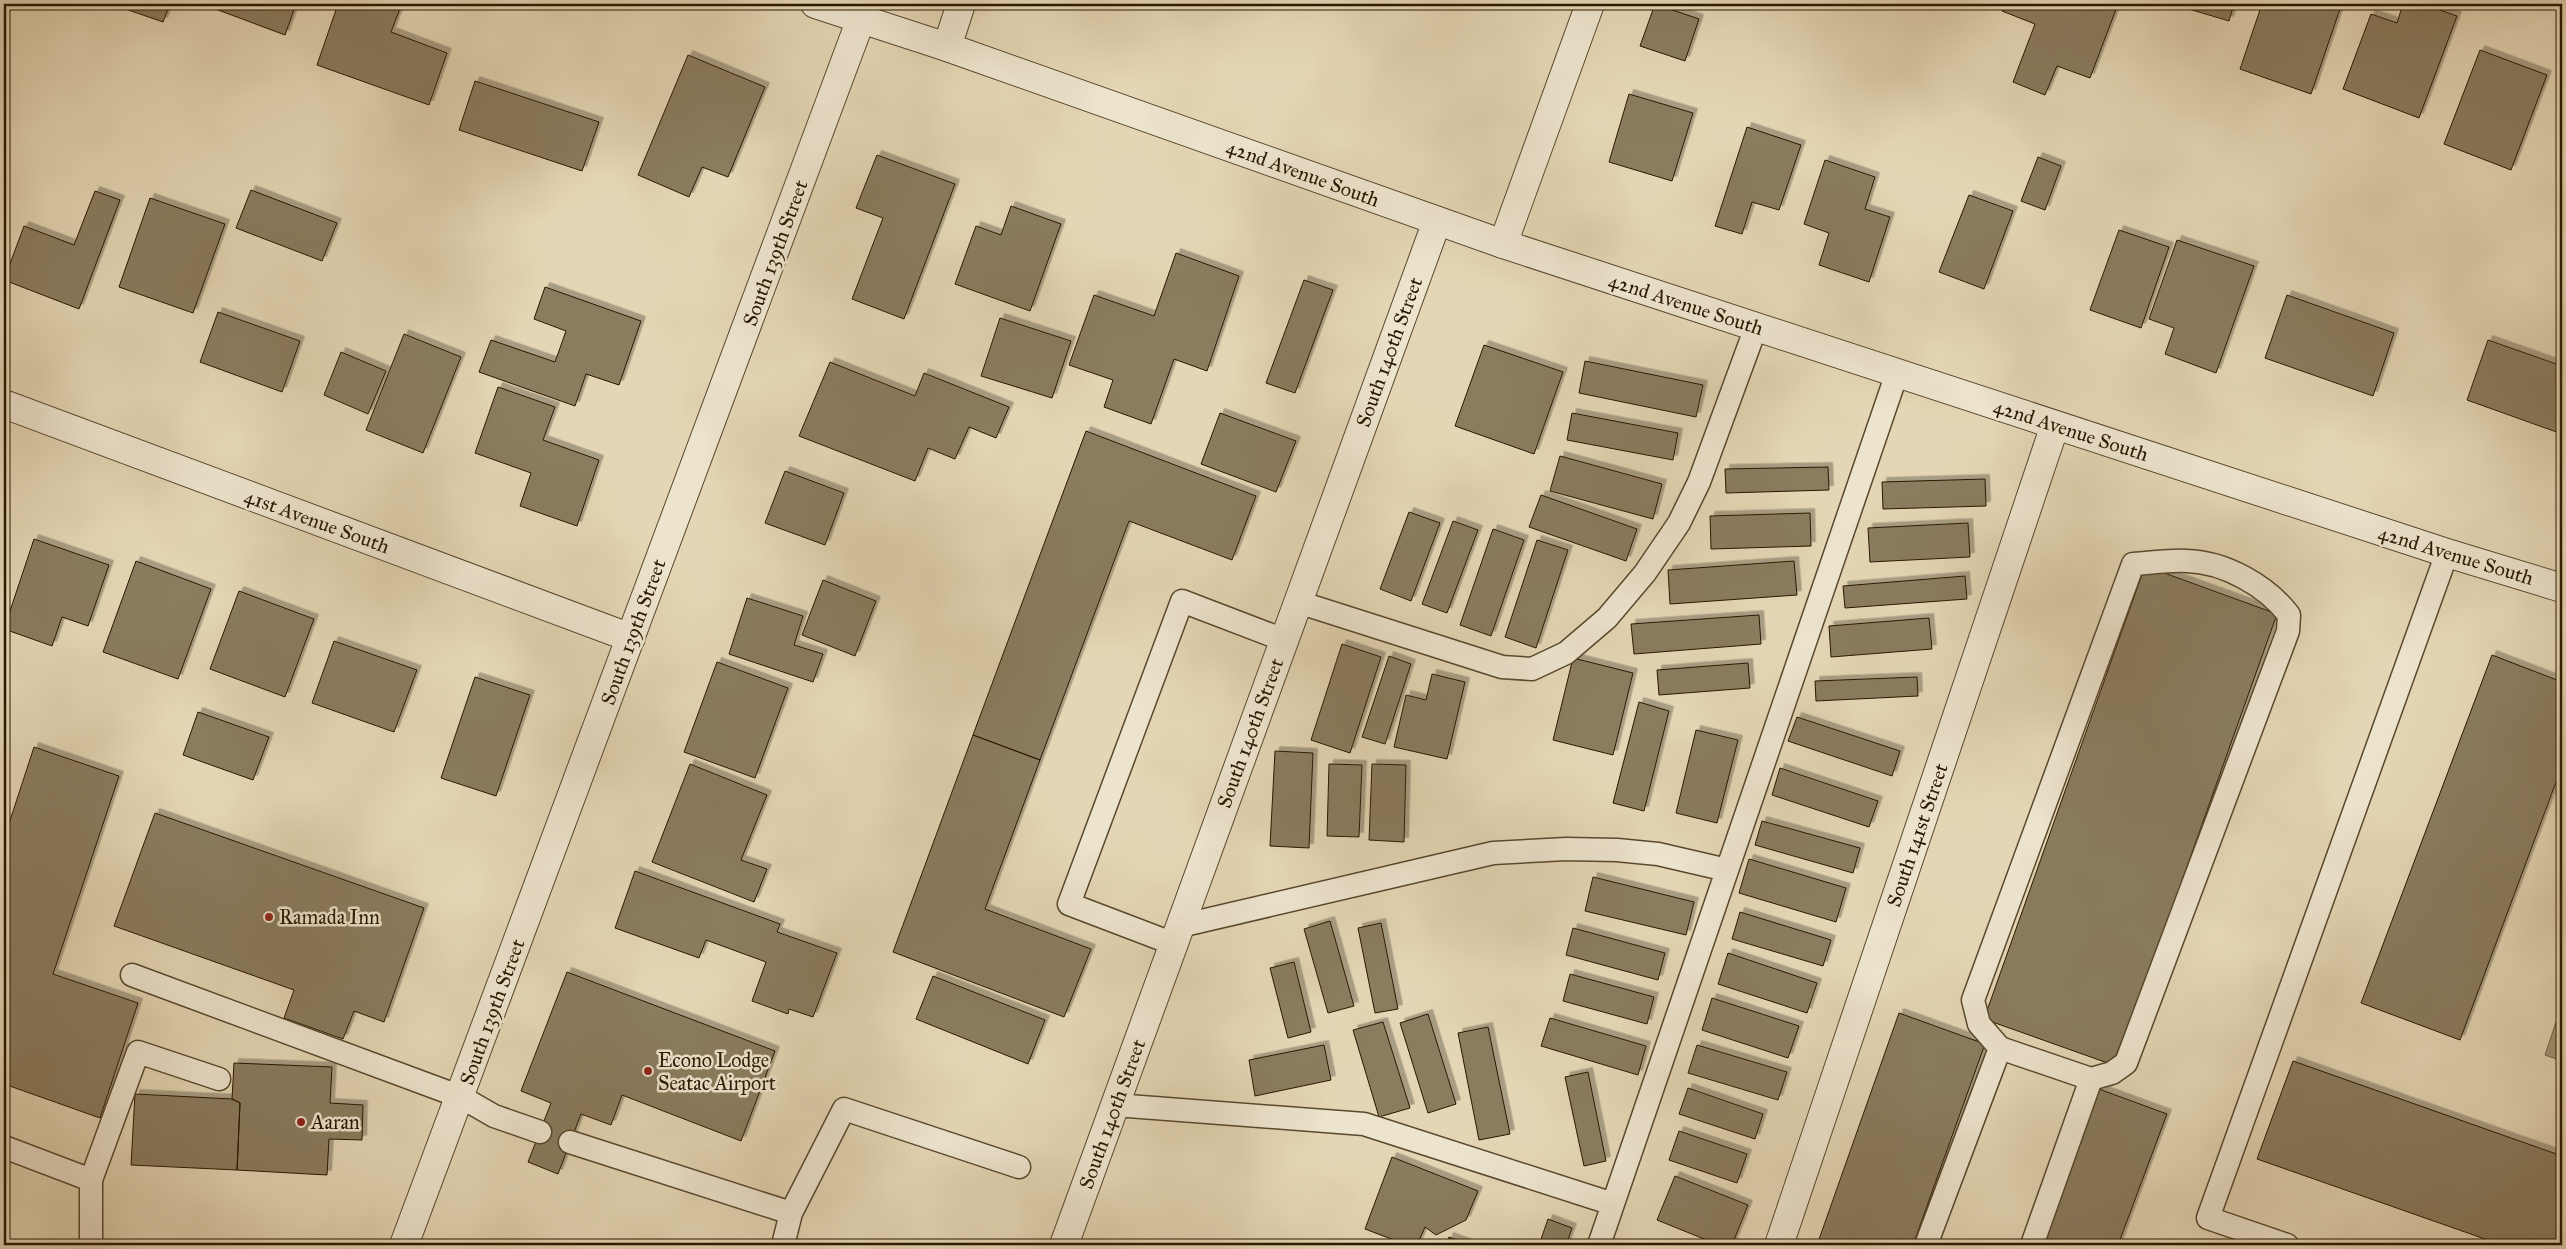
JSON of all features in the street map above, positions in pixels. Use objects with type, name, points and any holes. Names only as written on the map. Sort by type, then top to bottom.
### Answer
[{"type":"street","name":"42nd Avenue South","points":[[815,4],[947,46],[1503,244],[2447,553],[2562,588]]},
{"type":"street","points":[[947,46],[961,4]]},
{"type":"street","points":[[1503,244],[1590,4]]},
{"type":"street","name":"South 139th Street","points":[[404,1245],[862,19]]},
{"type":"street","name":"South 140th Street","points":[[1064,1245],[1437,221]]},
{"type":"street","name":"41st Avenue South","points":[[4,404],[631,638]]},
{"type":"street","name":"South 141st Street","points":[[1778,1245],[2056,425]]},
{"type":"lane","points":[[1298,602],[1502,667],[1532,669],[1566,654],[1607,618],[1645,573],[1679,522],[1699,482],[1756,327]]},
{"type":"lane","points":[[1599,1245],[1897,373]]},
{"type":"lane","points":[[2287,1245],[2208,1218],[2447,553]]},
{"type":"lane","points":[[2187,561],[2210,564],[2244,578],[2277,599],[2289,615],[2288,631],[2126,1063],[2112,1073],[2091,1079],[2000,1048],[1979,1024],[1974,1000],[2133,564],[2187,561]]},
{"type":"lane","points":[[1284,640],[1182,602],[1069,904],[1177,935],[1493,853],[1566,849],[1617,850],[1658,854],[1727,870]]},
{"type":"lane","points":[[132,975],[460,1097],[494,1116],[540,1132]]},
{"type":"lane","points":[[1926,1245],[2000,1048]]},
{"type":"lane","points":[[91,1245],[91,1180],[138,1052],[219,1079]]},
{"type":"lane","points":[[2032,1245],[2091,1079]]},
{"type":"lane","points":[[1115,1105],[1364,1124],[1613,1204]]},
{"type":"lane","points":[[782,1245],[791,1212],[844,1109],[1019,1167]]},
{"type":"lane","points":[[570,1142],[791,1212]]},
{"type":"lane","points":[[4,1147],[91,1180]]},
{"type":"shaded area","points":[[2560,1010],[2562,1010],[2562,1061],[2545,1055]]},
{"type":"building","points":[[111,4],[170,4],[163,22]]},
{"type":"building","points":[[211,4],[296,4],[285,35],[210,7]]},
{"type":"building","points":[[338,4],[395,4],[401,6],[391,32],[447,53],[429,105],[317,65]]},
{"type":"building","points":[[1655,4],[1699,19],[1685,61],[1640,46]]},
{"type":"building","points":[[2005,4],[2118,4],[2090,78],[2057,66],[2045,95],[2013,82],[2035,24],[2002,11]]},
{"type":"building","points":[[2172,4],[2234,4],[2229,21]]},
{"type":"building","points":[[2262,4],[2341,6],[2311,94],[2240,69]]},
{"type":"building","points":[[2403,4],[2423,4],[2457,16],[2419,118],[2343,89],[2371,14],[2397,23]]},
{"type":"building","points":[[2480,50],[2547,75],[2511,170],[2444,144]]},
{"type":"building","points":[[688,55],[765,87],[728,177],[702,167],[689,197],[638,175]]},
{"type":"building","points":[[475,81],[599,122],[582,171],[459,130]]},
{"type":"building","points":[[1629,94],[1693,113],[1672,181],[1609,162]]},
{"type":"building","points":[[1747,127],[1801,145],[1779,210],[1752,202],[1742,234],[1715,226]]},
{"type":"building","points":[[877,155],[955,184],[904,319],[852,299],[883,218],[856,208]]},
{"type":"building","points":[[2038,157],[2061,166],[2045,210],[2021,201]]},
{"type":"building","points":[[2562,159],[2562,178],[2556,176]]},
{"type":"building","points":[[1825,160],[1875,177],[1865,209],[1890,217],[1869,282],[1819,265],[1829,233],[1804,224]]},
{"type":"building","points":[[251,190],[337,223],[322,261],[236,228]]},
{"type":"building","points":[[95,191],[120,200],[79,309],[4,280],[24,226],[74,245]]},
{"type":"building","points":[[1969,195],[2013,211],[1984,289],[1939,272]]},
{"type":"building","points":[[150,198],[225,224],[193,313],[119,287]]},
{"type":"building","points":[[1011,206],[1061,224],[1030,311],[955,284],[976,226],[1001,235]]},
{"type":"building","points":[[2119,230],[2169,247],[2141,328],[2090,310]]},
{"type":"building","points":[[2177,240],[2254,266],[2216,373],[2165,354],[2174,328],[2149,319]]},
{"type":"building","points":[[1176,253],[1239,276],[1207,371],[1174,359],[1151,424],[1104,407],[1113,380],[1069,365],[1094,295],[1154,316]]},
{"type":"building","points":[[1304,280],[1333,290],[1295,393],[1266,383]]},
{"type":"building","points":[[545,287],[641,321],[619,385],[586,374],[575,406],[479,372],[491,340],[555,362],[566,331],[534,319]]},
{"type":"building","points":[[2287,295],[2394,333],[2373,396],[2265,358]]},
{"type":"building","points":[[218,312],[300,341],[282,392],[200,362]]},
{"type":"building","points":[[1000,318],[1071,341],[1052,398],[981,376]]},
{"type":"building","points":[[404,334],[461,357],[423,453],[366,430]]},
{"type":"building","points":[[2488,340],[2562,366],[2562,434],[2467,400]]},
{"type":"building","points":[[1484,345],[1563,372],[1534,454],[1455,426]]},
{"type":"building","points":[[341,352],[386,371],[368,414],[324,395]]},
{"type":"building","points":[[1585,361],[1703,385],[1696,417],[1579,393]]},
{"type":"building","points":[[830,362],[915,396],[924,373],[1009,407],[996,438],[969,427],[955,459],[928,448],[915,481],[799,436]]},
{"type":"building","points":[[498,387],[555,407],[543,440],[599,460],[577,526],[520,506],[531,473],[475,453]]},
{"type":"building","points":[[1220,413],[1296,441],[1276,492],[1201,464]]},
{"type":"building","points":[[1572,413],[1678,433],[1673,460],[1567,440]]},
{"type":"building","points":[[1086,431],[1256,496],[1232,560],[1129,521],[1040,760],[973,735]]},
{"type":"building","points":[[1560,456],[1662,484],[1653,519],[1550,491]]},
{"type":"building","points":[[1828,467],[1829,490],[1726,493],[1725,469]]},
{"type":"building","points":[[785,471],[844,493],[825,545],[765,523]]},
{"type":"building","points":[[1985,479],[1986,506],[1883,509],[1882,482]]},
{"type":"building","points":[[1541,495],[1637,529],[1626,561],[1529,527]]},
{"type":"building","points":[[1409,512],[1440,523],[1411,601],[1380,589]]},
{"type":"building","points":[[1810,513],[1811,546],[1711,549],[1710,516]]},
{"type":"building","points":[[1453,521],[1478,530],[1447,613],[1422,604]]},
{"type":"building","points":[[1968,523],[1970,557],[1870,562],[1868,528]]},
{"type":"building","points":[[1493,529],[1524,540],[1491,636],[1460,625]]},
{"type":"building","points":[[34,539],[109,565],[88,626],[62,617],[52,646],[4,629]]},
{"type":"building","points":[[1537,540],[1568,550],[1536,648],[1505,637]]},
{"type":"building","points":[[136,561],[211,589],[178,679],[103,652]]},
{"type":"building","points":[[1794,561],[1797,595],[1670,604],[1668,570]]},
{"type":"building","points":[[2145,566],[2277,614],[2116,1066],[1984,1019]]},
{"type":"building","points":[[1965,576],[1967,599],[1845,608],[1843,586]]},
{"type":"building","points":[[823,580],[876,601],[855,656],[802,635]]},
{"type":"building","points":[[239,591],[314,619],[285,697],[210,669]]},
{"type":"building","points":[[747,598],[803,616],[794,645],[823,654],[813,682],[729,654]]},
{"type":"building","points":[[1759,615],[1761,644],[1634,654],[1631,624]]},
{"type":"building","points":[[1929,618],[1932,649],[1831,657],[1829,626]]},
{"type":"building","points":[[334,641],[417,670],[394,732],[312,703]]},
{"type":"building","points":[[1342,644],[1381,657],[1350,753],[1311,740]]},
{"type":"building","points":[[2492,655],[2562,682],[2562,766],[2460,1040],[2361,1003]]},
{"type":"building","points":[[1389,656],[1411,664],[1385,744],[1362,737]]},
{"type":"building","points":[[1573,658],[1633,673],[1613,755],[1553,740]]},
{"type":"building","points":[[717,662],[788,688],[755,778],[684,752]]},
{"type":"building","points":[[1748,663],[1750,688],[1659,695],[1657,670]]},
{"type":"building","points":[[1432,674],[1465,682],[1447,759],[1394,747],[1406,695],[1426,700]]},
{"type":"building","points":[[475,677],[530,695],[496,796],[441,778]]},
{"type":"building","points":[[1917,677],[1918,696],[1816,701],[1815,681]]},
{"type":"building","points":[[1639,702],[1669,711],[1644,811],[1613,803]]},
{"type":"building","points":[[198,712],[269,737],[253,780],[183,755]]},
{"type":"building","points":[[1797,717],[1900,751],[1892,776],[1788,741]]},
{"type":"building","points":[[1696,730],[1738,740],[1717,823],[1676,813]]},
{"type":"building","points":[[973,735],[1040,760],[985,909],[1091,949],[1064,1017],[893,952]]},
{"type":"building","points":[[34,747],[119,776],[53,974],[138,1003],[100,1118],[4,1084],[4,839]]},
{"type":"building","points":[[1275,751],[1313,753],[1309,848],[1270,846]]},
{"type":"building","points":[[690,764],[767,795],[741,860],[767,869],[754,902],[652,862]]},
{"type":"building","points":[[1329,764],[1362,765],[1359,837],[1327,836]]},
{"type":"building","points":[[1372,764],[1406,765],[1404,842],[1369,840]]},
{"type":"building","points":[[1780,768],[1878,801],[1869,827],[1772,795]]},
{"type":"building","name":"Ramada Inn","points":[[155,813],[424,908],[384,1022],[354,1011],[343,1039],[284,1018],[294,990],[114,926]]},
{"type":"building","points":[[1762,821],[1860,848],[1853,873],[1755,845]]},
{"type":"building","points":[[1749,859],[1846,888],[1836,922],[1739,893]]},
{"type":"building","points":[[635,871],[780,924],[777,932],[837,953],[813,1017],[789,1009],[788,1014],[752,1001],[766,962],[706,940],[699,958],[615,928]]},
{"type":"building","points":[[1593,877],[1694,902],[1686,935],[1585,911]]},
{"type":"building","points":[[1740,912],[1831,940],[1823,966],[1732,939]]},
{"type":"building","points":[[1330,921],[1354,1006],[1328,1013],[1304,929]]},
{"type":"building","points":[[1381,923],[1398,1009],[1375,1013],[1358,928]]},
{"type":"building","points":[[1573,928],[1665,953],[1658,980],[1566,955]]},
{"type":"building","points":[[1728,953],[1817,983],[1807,1013],[1718,984]]},
{"type":"building","points":[[1294,962],[1311,1032],[1288,1038],[1270,968]]},
{"type":"building","name":"Econo Lodge Seatac Airport","points":[[567,972],[775,1051],[741,1141],[622,1095],[611,1125],[581,1114],[558,1174],[528,1162],[551,1103],[521,1091]]},
{"type":"building","points":[[1570,974],[1654,997],[1647,1024],[1563,1001]]},
{"type":"building","points":[[933,976],[1045,1020],[1028,1064],[916,1019]]},
{"type":"building","points":[[1712,998],[1799,1026],[1788,1058],[1702,1030]]},
{"type":"building","points":[[1899,1013],[1985,1044],[1913,1245],[1817,1245]]},
{"type":"building","points":[[1428,1014],[1456,1104],[1428,1113],[1400,1023]]},
{"type":"building","points":[[1550,1018],[1646,1046],[1638,1075],[1541,1046]]},
{"type":"building","points":[[1383,1022],[1410,1108],[1379,1117],[1353,1030]]},
{"type":"building","points":[[1488,1027],[1510,1134],[1479,1140],[1458,1033]]},
{"type":"building","points":[[1324,1045],[1331,1080],[1255,1096],[1249,1060]]},
{"type":"building","points":[[1697,1045],[1787,1072],[1778,1100],[1688,1073]]},
{"type":"building","points":[[2293,1061],[2562,1156],[2562,1245],[2502,1245],[2257,1159]]},
{"type":"building","name":"Aaran","points":[[234,1063],[332,1067],[330,1103],[363,1105],[362,1140],[329,1139],[327,1175],[237,1170],[240,1103],[232,1099]]},
{"type":"building","points":[[1588,1072],[1606,1161],[1584,1166],[1565,1077]]},
{"type":"building","points":[[1688,1088],[1763,1114],[1755,1139],[1679,1114]]},
{"type":"building","points":[[2099,1089],[2167,1114],[2118,1245],[2040,1245]]},
{"type":"building","points":[[135,1094],[232,1099],[240,1103],[237,1170],[131,1165]]},
{"type":"building","points":[[1679,1131],[1747,1154],[1737,1183],[1669,1160]]},
{"type":"building","points":[[1392,1157],[1478,1191],[1466,1220],[1436,1235],[1425,1227],[1417,1245],[1407,1245],[1365,1229]]},
{"type":"building","points":[[1675,1176],[1748,1205],[1732,1245],[1719,1245],[1657,1220]]},
{"type":"building","points":[[1548,1219],[1572,1228],[1566,1245],[1539,1245]]},
{"type":"building","points":[[1449,1237],[1471,1245],[1446,1245]]},
{"type":"place","name":"Ramada Inn","points":[[269,917]]},
{"type":"place","name":"Econo Lodge Seatac Airport","points":[[648,1071]]},
{"type":"place","name":"Aaran","points":[[301,1122]]}]
